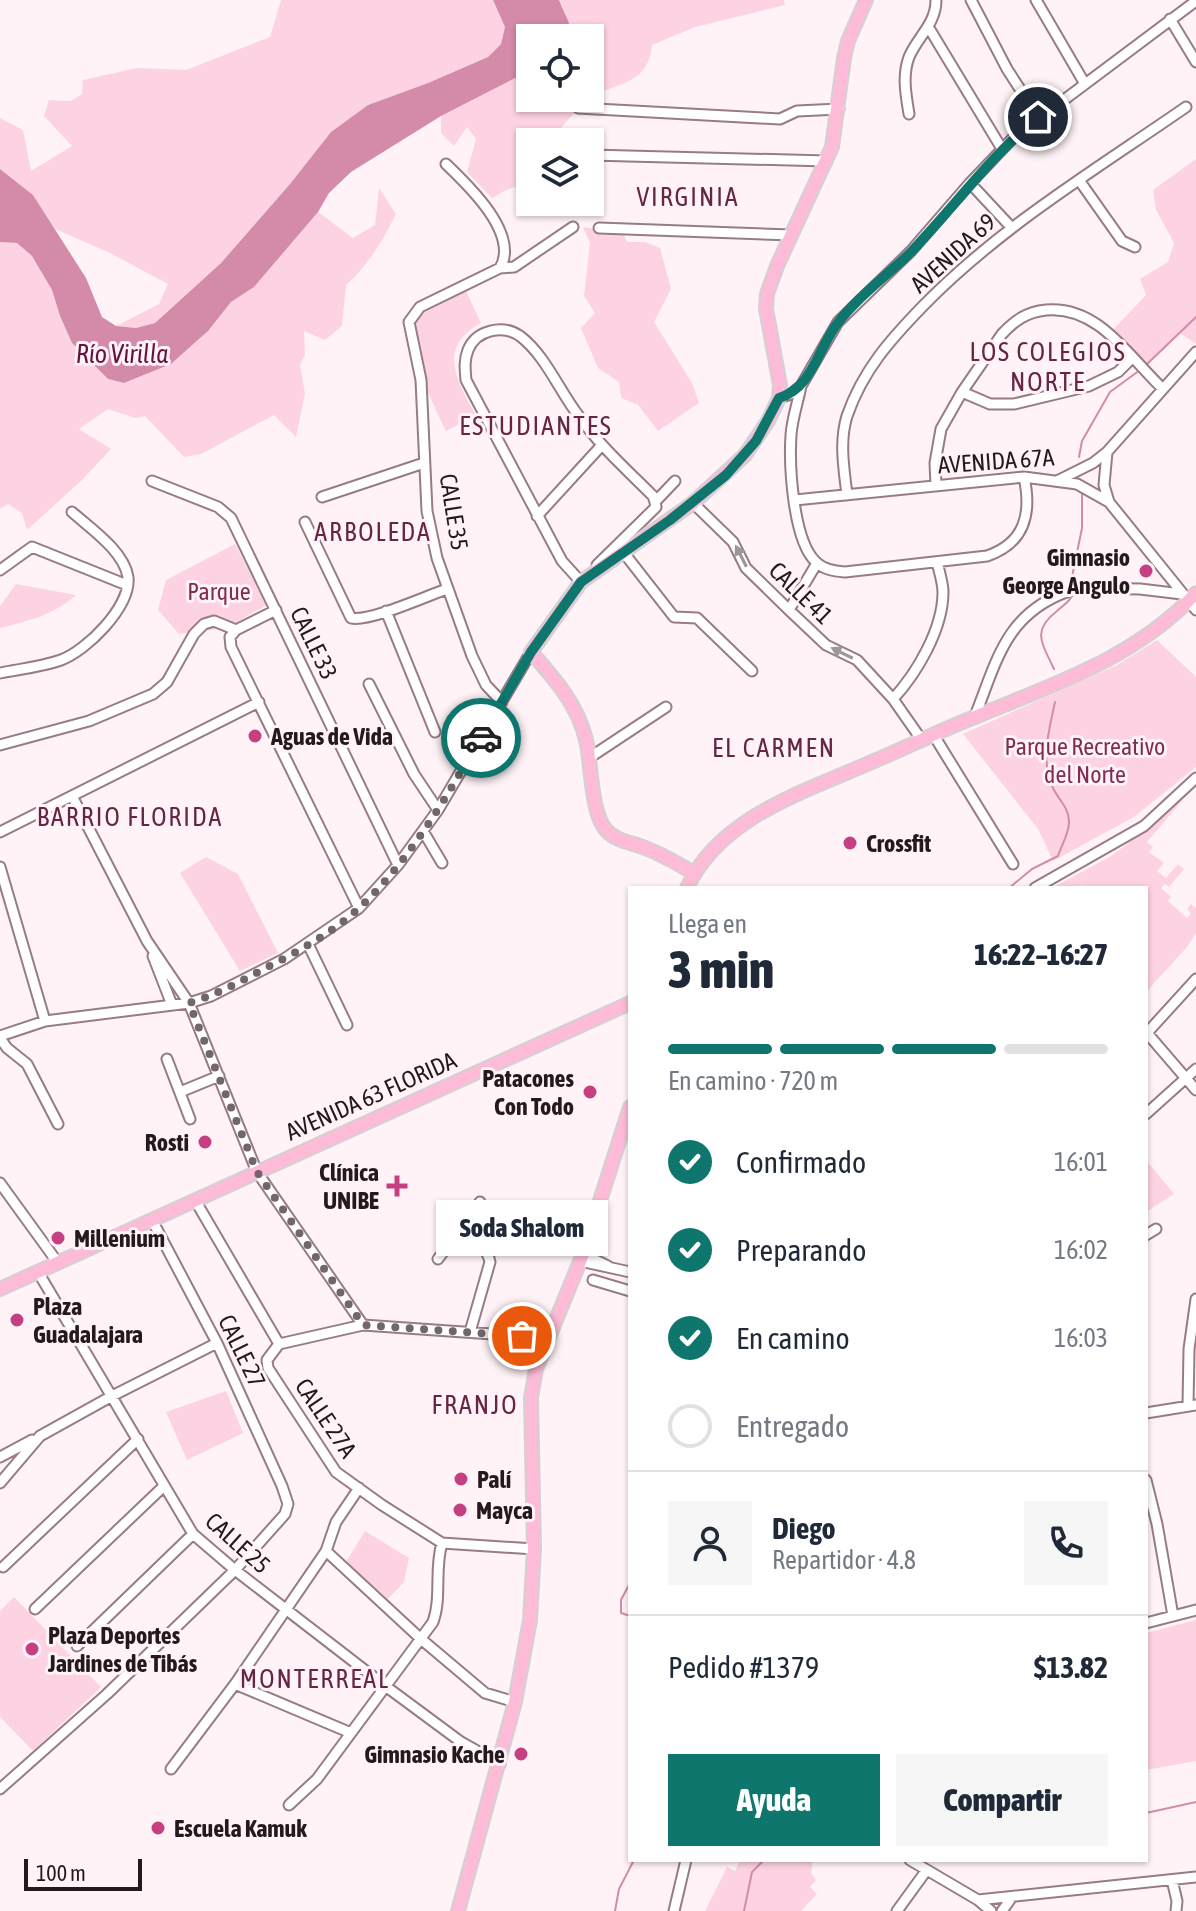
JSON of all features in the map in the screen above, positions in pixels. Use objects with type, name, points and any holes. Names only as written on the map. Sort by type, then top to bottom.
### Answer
[{"type":"main road","points":[[694,873],[642,846],[620,840],[606,829],[597,811],[589,758],[578,717],[566,696],[531,652],[581,582],[693,503],[745,455],[768,421],[779,398],[780,385],[766,309],[767,294],[827,161],[839,109],[848,41],[866,0]]},
{"type":"main road","points":[[688,886],[694,873],[725,838],[762,812],[927,736],[1086,672],[1126,651],[1190,600]]},
{"type":"main road","name":"AVENIDA 63 FLORIDA","points":[[0,1289],[628,1005]]},
{"type":"main road","points":[[458,1911],[500,1764],[530,1620],[534,1549],[531,1398],[536,1369],[626,1139]]},
{"type":"street","points":[[909,114],[904,81],[909,58],[920,37],[929,28],[936,0]]},
{"type":"street","points":[[971,0],[1007,69],[1038,117]]},
{"type":"street","points":[[1036,0],[1085,84]]},
{"type":"street","points":[[1024,477],[1029,499],[1025,520],[1015,539],[1004,550],[987,556],[937,562],[845,572],[828,570],[808,552],[801,535],[795,500],[791,431],[801,386],[838,322],[918,244],[1002,149],[1038,117],[1196,1]]},
{"type":"street","points":[[1170,19],[1196,62]]},
{"type":"street","points":[[929,28],[1002,149]]},
{"type":"street","name":"AVENIDA 69","points":[[847,495],[842,456],[847,418],[865,375],[884,346],[952,276],[1011,227],[1186,107]]},
{"type":"street","points":[[604,109],[780,119],[797,111],[839,109]]},
{"type":"street","points":[[604,155],[827,161]]},
{"type":"street","points":[[446,164],[482,200],[496,223],[504,256],[500,268],[514,267],[573,227]]},
{"type":"street","points":[[1079,180],[1122,241],[1135,247]]},
{"type":"street","points":[[970,183],[1011,227]]},
{"type":"street","points":[[599,228],[791,235]]},
{"type":"street","name":"CALLE 35","points":[[500,268],[420,307],[411,316],[408,329],[421,380],[427,511],[437,558],[472,656],[486,685],[502,702]]},
{"type":"street","points":[[936,485],[935,463],[941,429],[962,392],[1013,322],[1037,311],[1068,311],[1091,319],[1163,389]]},
{"type":"street","points":[[501,329],[517,334],[531,346],[602,445],[653,496],[656,507],[581,582],[562,561],[466,380],[467,355],[476,338],[501,329]]},
{"type":"street","name":"AVENIDA 67A","points":[[795,500],[1024,477],[1059,480],[1093,463],[1107,452],[1196,352]]},
{"type":"street","points":[[962,392],[990,404],[1014,404],[1089,386],[1134,362]]},
{"type":"street","points":[[794,420],[788,406],[779,398],[801,386]]},
{"type":"street","points":[[537,516],[602,445]]},
{"type":"street","points":[[1107,452],[1104,485],[1109,502]]},
{"type":"street","points":[[322,497],[424,463]]},
{"type":"street","points":[[1059,480],[1077,484],[1109,502],[1190,600]]},
{"type":"street","name":"CALLE 33","points":[[152,481],[225,512],[235,525],[398,865]]},
{"type":"street","points":[[655,502],[675,481]]},
{"type":"street","name":"CALLE 41","points":[[693,503],[733,542],[746,568],[826,645],[857,660],[927,736],[1013,864]]},
{"type":"street","points":[[0,673],[61,660],[81,649],[111,619],[122,601],[128,576],[121,560],[72,512]]},
{"type":"street","points":[[305,522],[351,618],[358,620],[447,589]]},
{"type":"street","points":[[0,570],[32,547],[127,585]]},
{"type":"street","points":[[624,553],[674,617],[697,618],[752,671]]},
{"type":"street","points":[[893,699],[912,678],[936,625],[943,593],[937,562]]},
{"type":"street","points":[[789,610],[817,563]]},
{"type":"street","points":[[975,716],[1005,641],[1014,626],[1042,602],[1074,590],[1140,589],[1190,600]]},
{"type":"street","points":[[233,634],[276,610]]},
{"type":"street","points":[[386,611],[435,732]]},
{"type":"street","points":[[0,745],[89,721],[153,694],[167,682],[200,628],[214,621],[233,634]]},
{"type":"street","points":[[233,634],[231,647],[359,908]]},
{"type":"street","points":[[58,1124],[27,1064],[7,1048],[0,1037],[45,1021],[189,1003],[211,996],[308,944],[359,908],[398,865],[438,810],[531,652]]},
{"type":"street","points":[[369,684],[414,774],[438,810]]},
{"type":"street","points":[[0,832],[259,702]]},
{"type":"street","points":[[589,758],[666,707]]},
{"type":"street","points":[[1039,886],[1144,826],[1196,778]]},
{"type":"street","points":[[72,796],[147,941],[172,1005]]},
{"type":"street","points":[[423,831],[442,863]]},
{"type":"street","points":[[0,867],[45,1021]]},
{"type":"street","points":[[147,941],[189,1003],[257,1172],[363,1325]]},
{"type":"street","points":[[308,944],[347,1025]]},
{"type":"street","points":[[1148,1032],[1196,979]]},
{"type":"street","points":[[1148,1036],[1196,1090]]},
{"type":"street","points":[[167,1059],[190,1119]]},
{"type":"street","points":[[1148,1112],[1196,1069]]},
{"type":"street","points":[[180,1092],[219,1076]]},
{"type":"street","points":[[0,1183],[58,1263]]},
{"type":"street","points":[[195,1200],[279,1344],[363,1325],[548,1338]]},
{"type":"street","points":[[438,1259],[480,1202]]},
{"type":"street","name":"CALLE 27","points":[[152,1220],[217,1343],[288,1504],[275,1527],[235,1570]]},
{"type":"street","points":[[1148,1234],[1156,1229]]},
{"type":"street","points":[[459,1232],[481,1246],[490,1257],[470,1332]]},
{"type":"street","points":[[582,1257],[628,1271]]},
{"type":"street","name":"CALLE 25","points":[[38,1272],[193,1534],[384,1685],[461,1742],[500,1764]]},
{"type":"street","points":[[593,1280],[628,1290]]},
{"type":"street","points":[[1148,1413],[1192,1405],[1189,1349],[1196,1299]]},
{"type":"street","points":[[0,1457],[217,1343]]},
{"type":"street","name":"CALLE 27A","points":[[279,1344],[267,1360],[268,1368],[336,1472],[442,1543],[534,1549]]},
{"type":"street","points":[[0,1483],[40,1436]]},
{"type":"street","points":[[3,1567],[138,1439]]},
{"type":"street","points":[[35,1609],[164,1486]]},
{"type":"street","points":[[171,1769],[235,1684],[326,1551],[336,1522],[359,1488]]},
{"type":"street","points":[[1148,1488],[1173,1616]]},
{"type":"street","points":[[77,1646],[193,1534]]},
{"type":"street","points":[[289,1805],[317,1779],[433,1622],[437,1611],[437,1559],[442,1543]]},
{"type":"street","points":[[326,1551],[485,1693],[515,1702]]},
{"type":"street","points":[[0,1789],[107,1694],[235,1570]]},
{"type":"street","points":[[1148,1622],[1196,1610]]},
{"type":"street","points":[[235,1684],[351,1733]]},
{"type":"street","points":[[674,1911],[686,1862]]},
{"type":"street","points":[[913,1862],[978,1900],[991,1911]]},
{"type":"street","points":[[897,1911],[926,1871]]},
{"type":"street","points":[[978,1900],[1196,1877]]},
{"type":"street","points":[[1172,1880],[1176,1911]]},
{"type":"street","points":[[1002,1911],[1012,1897]]},
{"type":"green space","points":[[281,0],[493,0],[505,27],[501,44],[488,57],[368,105],[331,132],[221,263],[155,323],[137,328],[116,326],[159,304],[168,284],[110,253],[55,229],[33,195],[0,169],[0,118],[23,130],[31,171],[72,146],[44,116],[49,100],[71,101],[82,94],[83,80],[137,68],[186,70],[270,37]]},
{"type":"green space","points":[[559,0],[784,0],[785,5],[695,27],[652,45],[650,57],[639,74],[604,91],[604,24],[566,24]]},
{"type":"green space","points":[[516,78],[516,112],[575,112],[561,128],[516,128],[516,187],[492,198],[467,172],[476,139],[467,127],[454,146],[441,133],[441,116]]},
{"type":"green space","points":[[1196,159],[1196,344],[1180,333],[1144,368],[1109,334],[1146,295],[1140,279],[1168,262],[1174,243],[1156,210],[1153,190]]},
{"type":"green space","points":[[379,188],[396,214],[374,252],[346,285],[342,326],[325,340],[304,331],[305,354],[300,365],[305,394],[296,437],[274,415],[201,454],[184,457],[145,416],[135,418],[108,409],[79,429],[111,449],[82,480],[27,530],[22,513],[8,504],[0,509],[0,242],[17,243],[32,256],[52,290],[72,343],[108,379],[124,383],[171,364],[208,331],[231,302],[254,287],[318,212],[353,238],[375,225]]},
{"type":"green space","points":[[583,227],[623,233],[627,242],[645,242],[660,248],[671,289],[654,322],[692,383],[699,403],[658,431],[638,405],[621,398],[619,382],[598,368],[581,328],[595,313],[584,296],[590,243]]},
{"type":"green space","points":[[466,291],[481,323],[459,343],[454,365],[462,390],[476,416],[446,431],[421,373],[416,356],[414,326],[419,315]]},
{"type":"green space","name":"Parque","points":[[235,544],[266,605],[226,628],[179,634],[158,610],[166,580]]},
{"type":"green space","points":[[16,584],[76,595],[50,612],[0,628],[0,606]]},
{"type":"green space","name":"Parque Recreativo del Norte","points":[[1157,640],[1196,677],[1196,767],[1134,817],[1053,861],[1038,829],[963,734],[1117,665]]},
{"type":"green space","points":[[1192,789],[1147,842],[1153,847],[1149,852],[1164,863],[1157,871],[1166,878],[1178,864],[1184,869],[1169,887],[1165,884],[1161,888],[1171,897],[1168,901],[1187,918],[1191,914],[1187,909],[1191,904],[1196,908],[1196,933],[1148,990],[1148,886],[1056,886],[1111,856]]},
{"type":"green space","points":[[206,857],[238,874],[278,953],[240,971],[180,873]]},
{"type":"green space","points":[[1148,1162],[1174,1194],[1148,1211]]},
{"type":"green space","points":[[226,1391],[243,1433],[187,1460],[166,1412]]},
{"type":"green space","points":[[365,1531],[409,1558],[404,1582],[388,1599],[346,1562]]},
{"type":"green space","name":"Plaza Deportes Jardines de Tibás","points":[[14,1597],[101,1687],[33,1751],[0,1717],[0,1611]]},
{"type":"green space","points":[[1196,1620],[1196,1761],[1148,1770],[1148,1632]]},
{"type":"green space","points":[[739,1862],[813,1862],[811,1873],[816,1880],[810,1887],[817,1894],[801,1911],[705,1911],[727,1867],[735,1871]]},
{"type":"water","name":"Río Virilla","points":[[493,0],[559,0],[569,23],[516,24],[516,78],[441,116],[351,172],[329,193],[318,212],[254,287],[231,302],[208,331],[171,364],[124,383],[108,379],[72,343],[52,290],[32,256],[17,243],[0,242],[0,169],[33,195],[86,278],[102,317],[116,326],[136,328],[155,323],[221,263],[331,132],[368,105],[488,57],[501,44],[505,27]]},
{"type":"waterway","points":[[1145,366],[1196,317]]},
{"type":"waterway","points":[[1079,457],[1082,441],[1110,392],[1140,370]]},
{"type":"waterway","points":[[1072,577],[1082,528],[1082,492]]},
{"type":"waterway","points":[[1054,669],[1041,631],[1075,591]]},
{"type":"waterway","points":[[1011,886],[1032,869],[1058,856],[1068,830],[1067,812],[1053,788],[1047,766],[1047,745],[1055,702]]},
{"type":"waterway","points":[[628,1587],[621,1600],[621,1613],[628,1615]]},
{"type":"waterway","points":[[1148,1813],[1196,1802]]},
{"type":"waterway","points":[[615,1911],[619,1889],[633,1862]]},
{"type":"waterway","points":[[744,1911],[752,1872],[762,1862]]},
{"type":"way so far","points":[[481,738],[438,810],[398,865],[359,908],[284,959],[211,996],[189,1003],[257,1172],[363,1325],[522,1336]]},
{"type":"place","name":"Gimnasio George Angulo","points":[[1146,571]]},
{"type":"place","name":"Aguas de Vida","points":[[255,736]]},
{"type":"place","name":"Crossfit","points":[[850,843]]},
{"type":"place","name":"Patacones Con Todo","points":[[590,1092]]},
{"type":"place","name":"Rosti","points":[[205,1142]]},
{"type":"place","name":"Clínica UNIBE","points":[[397,1186]]},
{"type":"place","name":"Millenium","points":[[58,1238]]},
{"type":"place","name":"Plaza Guadalajara","points":[[17,1320]]},
{"type":"place","name":"Soda Shalom","points":[[522,1336]]},
{"type":"place","name":"Palí","points":[[461,1479]]},
{"type":"place","name":"Mayca","points":[[460,1510]]},
{"type":"place","name":"Plaza Deportes Jardines de Tibás","points":[[32,1649]]},
{"type":"place","name":"Gimnasio Kache","points":[[521,1754]]},
{"type":"place","name":"Escuela Kamuk","points":[[158,1828]]},
{"type":"district","name":"VIRGINIA","points":[[688,197]]},
{"type":"district","name":"LOS COLEGIOS NORTE","points":[[1048,367]]},
{"type":"district","name":"ESTUDIANTES","points":[[536,426]]},
{"type":"district","name":"ARBOLEDA","points":[[373,532]]},
{"type":"district","name":"EL CARMEN","points":[[774,748]]},
{"type":"district","name":"BARRIO FLORIDA","points":[[130,817]]},
{"type":"district","name":"FRANJO","points":[[475,1405]]},
{"type":"district","name":"MONTERREAL","points":[[315,1679]]},
{"type":"route","points":[[481,738],[531,652],[581,582],[693,503],[726,475],[756,441],[779,398],[801,386],[838,322],[911,251],[1002,149],[1038,117]]}]
